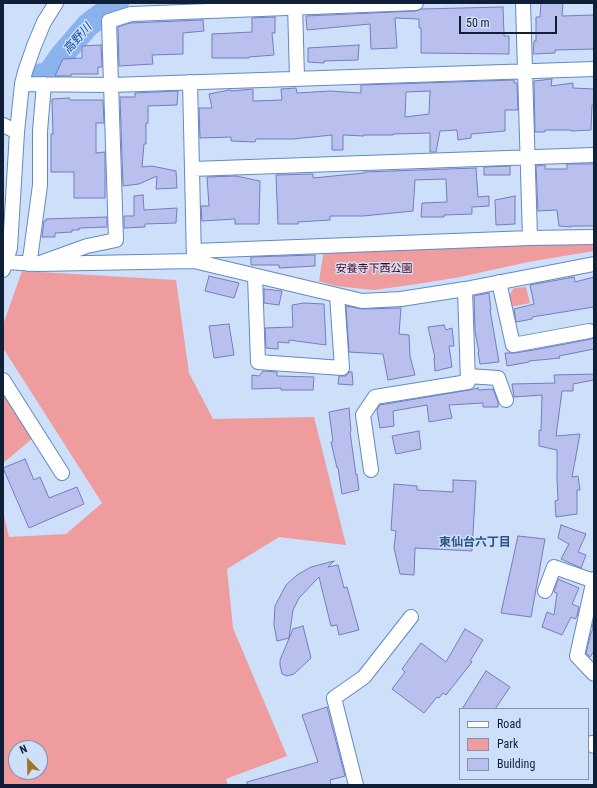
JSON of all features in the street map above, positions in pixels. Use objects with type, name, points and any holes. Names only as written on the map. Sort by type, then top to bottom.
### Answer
[{"type":"street","points":[[56,3],[44,22],[27,65],[22,84],[17,132],[10,248],[4,266],[530,238],[594,236]]},
{"type":"street","points":[[33,264],[88,246],[116,240],[109,21],[131,14],[295,5],[416,3]]},
{"type":"street","points":[[523,3],[530,238]]},
{"type":"street","points":[[295,5],[297,78]]},
{"type":"street","points":[[22,84],[111,85],[594,69]]},
{"type":"street","points":[[190,82],[194,256]]},
{"type":"street","points":[[33,264],[32,252],[40,185],[40,131],[44,84]]},
{"type":"street","points":[[3,125],[17,132]]},
{"type":"street","points":[[192,169],[594,155]]},
{"type":"street","points":[[194,256],[255,276],[362,301],[401,299],[465,289],[594,264]]},
{"type":"street","points":[[255,276],[258,362],[342,368],[337,295]]},
{"type":"street","points":[[500,282],[513,346],[589,331]]},
{"type":"street","points":[[371,470],[363,415],[374,397],[468,382],[465,289]]},
{"type":"street","points":[[468,376],[498,378],[506,400]]},
{"type":"street","points":[[3,380],[62,473]]},
{"type":"street","points":[[546,591],[554,567],[594,580],[578,656],[594,674]]},
{"type":"street","points":[[356,785],[334,698],[364,677],[411,617]]},
{"type":"green space","name":"安養寺下西公園","points":[[594,241],[594,251],[528,262],[460,277],[417,284],[374,290],[336,286],[319,281],[324,250]]},
{"type":"green space","points":[[22,271],[176,280],[189,373],[213,419],[314,417],[346,545],[279,537],[227,569],[233,628],[287,756],[226,779],[228,785],[3,785],[3,511],[9,537],[66,534],[102,503],[3,348],[3,325]]},
{"type":"green space","points":[[526,287],[530,303],[510,307],[508,297],[514,288]]},
{"type":"green space","points":[[3,393],[33,438],[3,463]]},
{"type":"building","points":[[541,3],[563,3],[562,16],[594,15],[594,49],[555,50],[555,53],[533,54],[534,41],[536,41],[536,17],[540,17]]},
{"type":"building","points":[[503,7],[504,36],[509,36],[509,54],[421,53],[421,28],[419,28],[419,19],[395,18],[397,48],[371,49],[370,24],[307,30],[306,16],[416,11],[421,9]]},
{"type":"building","points":[[275,17],[275,33],[272,33],[274,55],[249,58],[212,58],[212,34],[252,32],[252,18]]},
{"type":"building","points":[[203,20],[204,31],[183,33],[183,54],[152,55],[153,64],[119,66],[118,27],[130,23]]},
{"type":"building","points":[[101,45],[102,67],[98,67],[98,74],[71,74],[71,76],[55,76],[63,59],[82,58],[82,46]]},
{"type":"building","points":[[359,45],[358,60],[324,61],[324,63],[308,62],[308,48]]},
{"type":"building","points":[[552,79],[551,86],[573,83],[573,88],[594,89],[591,130],[545,130],[545,132],[535,132],[534,81]]},
{"type":"building","points":[[514,80],[514,83],[517,83],[518,110],[505,110],[505,131],[471,134],[471,138],[458,140],[457,130],[440,131],[436,152],[430,152],[430,133],[364,136],[343,135],[343,150],[332,150],[332,135],[293,139],[256,139],[255,142],[231,141],[231,137],[200,138],[199,108],[212,108],[209,94],[229,90],[253,89],[253,101],[282,100],[281,89],[296,88],[297,93],[330,91],[361,93],[361,85]],"holes":[[[430,91],[429,114],[405,117],[406,92]]]},
{"type":"building","points":[[178,91],[177,105],[148,106],[146,144],[144,144],[142,167],[152,166],[176,171],[177,188],[156,189],[157,176],[139,184],[123,186],[120,97],[135,97],[135,93]]},
{"type":"building","points":[[69,98],[70,100],[103,100],[104,123],[96,123],[96,153],[105,152],[105,198],[74,198],[74,172],[51,172],[51,134],[53,134],[52,99]]},
{"type":"building","points":[[567,164],[594,164],[594,226],[559,226],[557,210],[538,211],[536,166],[545,165],[545,169],[567,169]]},
{"type":"building","points":[[510,166],[510,175],[484,175],[484,167]]},
{"type":"building","points":[[476,168],[478,197],[489,196],[489,206],[472,207],[472,214],[444,215],[444,217],[421,217],[422,203],[447,202],[446,179],[415,180],[413,211],[363,216],[330,216],[330,220],[298,222],[298,224],[278,224],[276,175],[313,174],[313,178],[364,172]]},
{"type":"building","points":[[236,176],[260,181],[259,224],[235,224],[235,219],[202,221],[201,206],[209,206],[207,177]]},
{"type":"building","points":[[143,195],[144,210],[177,208],[176,223],[145,224],[145,227],[124,228],[124,216],[134,216],[134,196]]},
{"type":"building","points":[[515,196],[515,224],[496,225],[495,200]]},
{"type":"building","points":[[107,217],[107,227],[79,228],[79,230],[72,230],[72,232],[55,233],[55,237],[42,237],[44,221],[46,221],[46,219]]},
{"type":"building","points":[[315,255],[315,266],[279,268],[279,265],[251,265],[251,257]]},
{"type":"building","points":[[209,276],[239,283],[234,298],[205,291]]},
{"type":"building","points":[[574,277],[575,282],[594,277],[594,307],[532,317],[532,319],[516,322],[514,309],[534,304],[530,285]]},
{"type":"building","points":[[264,289],[282,291],[279,305],[264,303]]},
{"type":"building","points":[[489,293],[490,310],[499,362],[480,364],[475,331],[474,296]]},
{"type":"building","points":[[304,303],[324,304],[326,345],[289,340],[289,343],[278,342],[278,349],[266,348],[265,328],[293,327],[292,305]]},
{"type":"building","points":[[346,306],[362,309],[401,308],[399,334],[409,335],[410,356],[415,375],[388,380],[383,354],[349,352]]},
{"type":"building","points":[[229,324],[234,355],[214,358],[209,326]]},
{"type":"building","points":[[444,325],[446,330],[452,328],[454,346],[449,346],[452,367],[435,371],[435,358],[428,327]]},
{"type":"building","points":[[594,338],[594,349],[559,356],[560,358],[529,361],[507,366],[505,353],[534,350]]},
{"type":"building","points":[[263,371],[277,372],[277,376],[314,377],[313,390],[281,390],[281,388],[252,389],[252,375],[259,376]]},
{"type":"building","points":[[349,372],[352,372],[353,385],[338,384],[339,376],[346,376]]},
{"type":"building","points":[[594,374],[594,380],[573,384],[573,391],[562,391],[556,436],[580,434],[572,477],[578,476],[580,490],[577,490],[577,514],[556,517],[555,501],[558,500],[557,450],[539,446],[542,395],[514,397],[512,384],[555,383],[554,375]]},
{"type":"building","points":[[478,388],[478,390],[493,389],[498,402],[498,407],[483,407],[483,403],[449,405],[452,418],[429,422],[427,405],[393,411],[394,426],[380,428],[377,410],[380,405]]},
{"type":"building","points":[[349,408],[350,432],[359,490],[342,494],[338,468],[331,442],[333,441],[329,412]]},
{"type":"building","points":[[419,431],[421,449],[396,454],[392,436]]},
{"type":"building","points":[[25,459],[34,480],[40,477],[49,498],[77,487],[84,504],[29,528],[3,468]]},
{"type":"building","points":[[453,480],[476,481],[472,551],[415,548],[414,575],[400,574],[394,548],[396,531],[391,530],[394,484],[417,486],[417,490],[453,492]]},
{"type":"building","points":[[561,525],[586,534],[578,552],[586,555],[581,568],[561,559],[569,544],[558,538]]},
{"type":"building","points":[[518,536],[545,539],[531,617],[501,613]]},
{"type":"building","points":[[334,561],[328,567],[338,565],[344,588],[347,587],[359,630],[339,635],[337,625],[331,626],[319,577],[299,598],[293,610],[289,638],[277,641],[274,625],[275,606],[286,585],[297,575],[311,567]]},
{"type":"building","points":[[558,579],[579,588],[572,604],[579,607],[577,616],[575,619],[571,617],[562,635],[542,627],[547,612],[554,615],[557,593],[554,592]]},
{"type":"building","points":[[594,618],[594,651],[590,657],[586,653],[593,629]]},
{"type":"building","points":[[303,626],[311,658],[294,674],[287,676],[282,674],[280,660],[293,629]]},
{"type":"building","points":[[465,629],[483,640],[470,661],[472,662],[446,695],[443,693],[439,698],[437,697],[424,713],[392,689],[405,672],[402,669],[421,643],[446,662]]},
{"type":"building","points":[[486,671],[510,687],[496,708],[463,708]]},
{"type":"building","points":[[327,707],[345,776],[330,780],[331,785],[247,785],[247,782],[318,762],[302,715]]},
{"type":"waterway","name":"高野川","points":[[42,75],[48,75],[63,54],[88,25],[117,3]]},
{"type":"district","name":"東仙台六丁目","points":[[475,543]]}]
